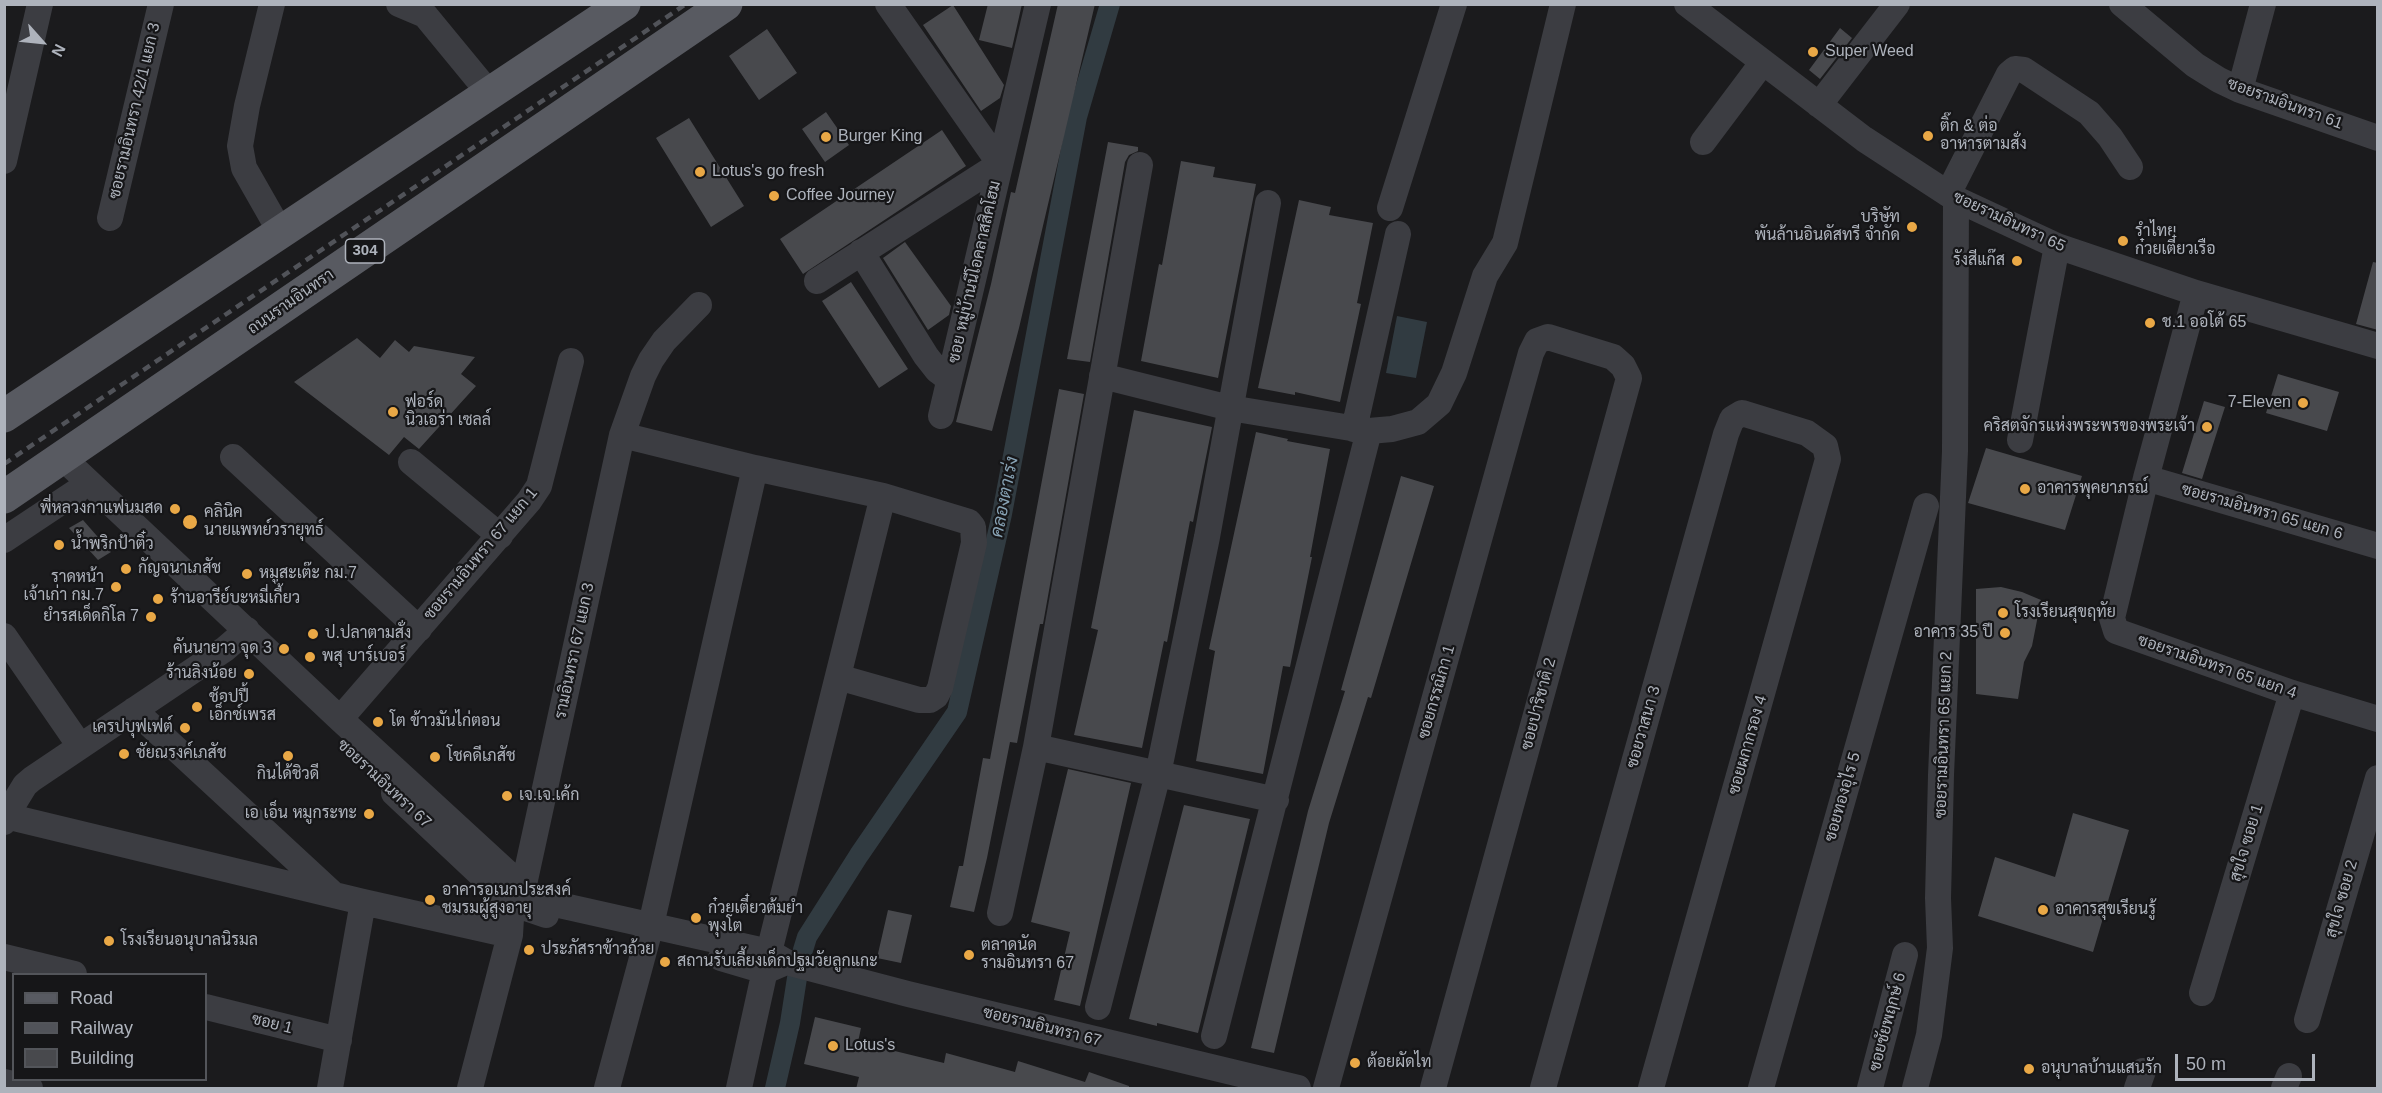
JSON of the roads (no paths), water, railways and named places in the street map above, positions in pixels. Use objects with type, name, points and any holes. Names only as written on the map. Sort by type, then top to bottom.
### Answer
[{"type":"main road","points":[[6,411],[281,233],[624,4]]},
{"type":"main road","name":"ถนนรามอินทรา","points":[[4,497],[56,464],[726,4]]},
{"type":"street","points":[[4,161],[40,4]]},
{"type":"street","name":"ซอยรามอินทรา 42/1 แยก 3","points":[[110,218],[161,4]]},
{"type":"street","points":[[272,4],[247,106],[240,146],[244,168],[281,233]]},
{"type":"street","points":[[399,4],[425,15],[490,94]]},
{"type":"street","name":"ซอย หมู่บ้านนีโอคลาสสิคโฮม","points":[[888,4],[1000,164]]},
{"type":"street","name":"ซอย หมู่บ้านนีโอคลาสสิคโฮม","points":[[941,416],[1038,4]]},
{"type":"street","points":[[1390,208],[1454,4]]},
{"type":"street","points":[[1102,376],[1230,408],[1361,430],[1392,429],[1418,422],[1439,404],[1454,373],[1485,276],[1504,243],[1563,4]]},
{"type":"street","points":[[1819,105],[1897,4]]},
{"type":"street","name":"ซอยรามอินทรา 61","points":[[2122,4],[2195,65],[2240,90],[2378,138]]},
{"type":"street","points":[[2240,90],[2263,4]]},
{"type":"street","name":"ซอยรามอินทรา 65","points":[[1703,9],[1762,62],[1864,139],[1952,197],[2057,246],[2196,293],[2378,346]]},
{"type":"street","points":[[1703,142],[1762,62]]},
{"type":"street","points":[[1952,197],[2009,74],[2015,69],[2025,70],[2089,113],[2110,137],[2130,167]]},
{"type":"street","name":"ซอย หมู่บ้านนีโอคลาสสิคโฮม","points":[[817,281],[1000,164]]},
{"type":"street","points":[[1000,913],[1036,747],[1140,165]]},
{"type":"street","name":"ซอยรามอินทรา 65 แยก 2","points":[[1916,1089],[1929,1035],[1940,948],[1941,784],[1955,451],[1952,197]]},
{"type":"street","points":[[1098,1007],[1158,774],[1207,537],[1268,203]]},
{"type":"street","points":[[1214,1036],[1276,800],[1361,430],[1398,234]]},
{"type":"street","points":[[2020,440],[2057,246]]},
{"type":"street","name":"ซอย หมู่บ้านนีโอคลาสสิคโฮม","points":[[861,252],[926,356],[937,370],[949,379]]},
{"type":"street","name":"ซอยรามอินทรา 65 แยก 4","points":[[2196,293],[2146,477],[2112,618],[2116,631],[2292,693],[2378,719]]},
{"type":"street","name":"รามอินทรา 67 แยก 3","points":[[470,1089],[510,935],[622,435],[642,376],[651,360],[664,341],[699,305]]},
{"type":"street","name":"ซอยกรรณิกา 1","points":[[1326,1089],[1532,353],[1537,341],[1548,337],[1581,347]]},
{"type":"street","name":"ซอยปาริชาติ 2","points":[[1433,1089],[1629,378],[1623,366],[1613,357],[1581,347]]},
{"type":"street","name":"ซอยรามอินทรา 67 แยก 1","points":[[340,719],[500,536],[539,486],[571,361]]},
{"type":"street","name":"ซอยวาสนา 3","points":[[1543,1089],[1726,434],[1732,419],[1742,413],[1783,425]]},
{"type":"street","name":"ซอยผกากรอง 4","points":[[1651,1089],[1828,459],[1825,446],[1807,433],[1783,425]]},
{"type":"street","points":[[622,435],[754,468],[883,496],[969,522],[973,527],[974,543],[940,688],[936,696],[930,700],[920,700],[838,677]]},
{"type":"street","points":[[233,457],[418,629]]},
{"type":"street","points":[[411,462],[500,536]]},
{"type":"street","name":"ซอยรามอินทรา 67","points":[[56,464],[76,492],[340,719],[534,913],[648,932],[1298,1089]]},
{"type":"street","name":"ซอยรามอินทรา 67","points":[[56,464],[242,635],[328,730],[517,896]]},
{"type":"street","points":[[607,1089],[648,932],[754,468]]},
{"type":"street","name":"ซอยรามอินทรา 65 แยก 6","points":[[2146,477],[2378,546]]},
{"type":"street","points":[[4,540],[76,492]]},
{"type":"street","points":[[739,1089],[773,961],[838,677],[883,496]]},
{"type":"street","name":"ซอยทองอุไร 5","points":[[1761,1089],[1926,506]]},
{"type":"street","points":[[242,635],[80,746],[15,783],[5,819],[510,935]]},
{"type":"street","points":[[4,636],[80,746]]},
{"type":"street","name":"สุขใจ ซอย 1","points":[[2202,993],[2292,693]]},
{"type":"street","points":[[134,710],[334,895]]},
{"type":"street","points":[[1036,747],[1276,800]]},
{"type":"street","name":"สุขใจ ซอย 2","points":[[2307,1020],[2378,778]]},
{"type":"street","points":[[330,1089],[363,902]]},
{"type":"street","name":"ซอยชัยพฤกษ์ 6","points":[[1870,1089],[1905,955]]},
{"type":"street","points":[[4,957],[66,973]]},
{"type":"street","name":"ซอย 1","points":[[207,1007],[339,1040]]},
{"type":"street","points":[[4,1082],[30,1089]]},
{"type":"waterway","name":"คลองตาเร่ง","points":[[803,950],[807,937],[859,855],[957,712],[1002,514],[1077,117],[1110,4]]},
{"type":"waterway","name":"คลองตาเร่ง","points":[[775,1088],[790,1023],[797,978]]},
{"type":"railway","points":[[4,464],[686,4]]},
{"type":"place","name":"Super Weed","points":[[1813,52]]},
{"type":"place","name":"ติ๊ก & ต่อ อาหารตามสั่ง","points":[[1928,136]]},
{"type":"place","name":"Burger King","points":[[826,137]]},
{"type":"place","name":"Lotus's go fresh","points":[[700,172]]},
{"type":"place","name":"Coffee Journey","points":[[774,196]]},
{"type":"place","name":"บริษัท พันล้านอินดัสทรี จำกัด","points":[[1912,227]]},
{"type":"place","name":"รำไทย ก๋วยเตี๋ยวเรือ","points":[[2123,241]]},
{"type":"place","name":"รังสีแก๊ส","points":[[2017,261]]},
{"type":"place","name":"ช.1 ออโต้ 65","points":[[2150,323]]},
{"type":"place","name":"7-Eleven","points":[[2303,403]]},
{"type":"place","name":"ฟอร์ด นิวเอร่า เซลล์","points":[[393,412]]},
{"type":"place","name":"คริสตจักรแห่งพระพรของพระเจ้า","points":[[2207,427]]},
{"type":"place","name":"อาคารพุคยาภรณ์","points":[[2025,489]]},
{"type":"place","name":"พี่หลวงกาแฟนมสด","points":[[175,509]]},
{"type":"place","name":"คลินิค นายแพทย์วรายุทธ์","points":[[190,522]]},
{"type":"place","name":"น้ำพริกป้าติ๋ว","points":[[59,545]]},
{"type":"place","name":"กัญจนาเภสัช","points":[[126,569]]},
{"type":"place","name":"หมูสะเต๊ะ กม.7","points":[[247,574]]},
{"type":"place","name":"ราดหน้า เจ้าเก่า กม.7","points":[[116,587]]},
{"type":"place","name":"ร้านอารีย์บะหมี่เกี้ยว","points":[[158,599]]},
{"type":"place","name":"โรงเรียนสุขฤทัย","points":[[2003,613]]},
{"type":"place","name":"ยำรสเด็ดกิโล 7","points":[[151,617]]},
{"type":"place","name":"อาคาร 35 ปี","points":[[2005,633]]},
{"type":"place","name":"ป.ปลาตามสั่ง","points":[[313,634]]},
{"type":"place","name":"คันนายาว จุด 3","points":[[284,649]]},
{"type":"place","name":"พสุ บาร์เบอร์","points":[[310,657]]},
{"type":"place","name":"ร้านลิงน้อย","points":[[249,674]]},
{"type":"place","name":"ช้อปปี้ เอ็กซ์เพรส","points":[[197,707]]},
{"type":"place","name":"โต ข้าวมันไก่ตอน","points":[[378,722]]},
{"type":"place","name":"เครปบุฟเฟต์","points":[[185,728]]},
{"type":"place","name":"ชัยณรงค์เภสัช","points":[[124,754]]},
{"type":"place","name":"กินได้ชิวดี","points":[[288,756]]},
{"type":"place","name":"โชคดีเภสัช","points":[[435,757]]},
{"type":"place","name":"เจ.เจ.เค้ก","points":[[507,796]]},
{"type":"place","name":"เอ เอ็น หมูกระทะ","points":[[369,814]]},
{"type":"place","name":"อาคารอเนกประสงค์ ชมรมผู้สูงอายุ","points":[[430,900]]},
{"type":"place","name":"อาคารสุขเรียนรู้","points":[[2043,910]]},
{"type":"place","name":"ก๋วยเตี๋ยวต้มยำ พุงโต","points":[[696,918]]},
{"type":"place","name":"โรงเรียนอนุบาลนิรมล","points":[[109,941]]},
{"type":"place","name":"ประภัสราข้าวถ้วย","points":[[529,950]]},
{"type":"place","name":"ตลาดนัด รามอินทรา 67","points":[[969,955]]},
{"type":"place","name":"สถานรับเลี้ยงเด็กปฐมวัยลูกแกะ","points":[[665,962]]},
{"type":"place","name":"Lotus's","points":[[833,1046]]},
{"type":"place","name":"ต้อยผัดไท","points":[[1355,1063]]},
{"type":"place","name":"อนุบาลบ้านแสนรัก","points":[[2029,1069]]}]
